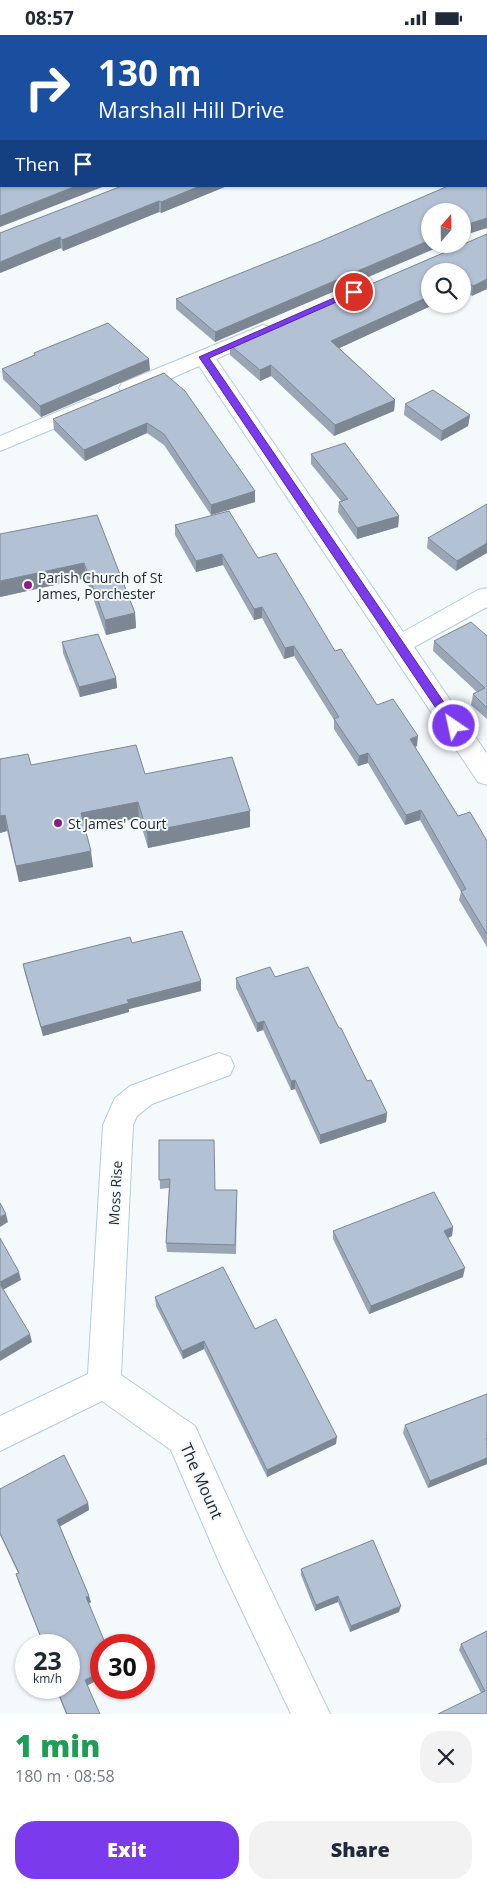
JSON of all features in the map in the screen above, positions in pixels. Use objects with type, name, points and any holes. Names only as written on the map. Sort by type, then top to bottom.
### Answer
[{"type":"street","points":[[0,444],[283,323]]},
{"type":"street","points":[[204,357],[487,775]]},
{"type":"street","points":[[400,644],[487,596]]},
{"type":"street","name":"Moss Rise","points":[[104,1383],[118,1125],[126,1107],[141,1095],[219,1066]]},
{"type":"street","points":[[0,1434],[104,1383]]},
{"type":"street","name":"The Mount","points":[[104,1383],[184,1438],[233,1551],[311,1714]]},
{"type":"building","points":[[0,187],[73,187],[0,216]]},
{"type":"building","points":[[119,187],[198,187],[62,240],[60,237],[0,262],[0,233]]},
{"type":"building","points":[[446,187],[487,187],[487,218],[471,223],[471,203],[421,203],[421,244],[215,332],[176,299],[321,241]]},
{"type":"building","points":[[487,234],[487,279],[473,286],[471,284],[471,263],[421,263],[421,300],[331,341],[395,400],[335,425],[271,365],[260,370],[230,345],[443,253],[471,253],[471,241]]},
{"type":"building","points":[[108,323],[149,359],[40,406],[2,369],[35,355],[34,353]]},
{"type":"building","points":[[164,373],[185,391],[255,491],[211,505],[164,434],[147,423],[84,450],[53,419]]},
{"type":"building","points":[[433,390],[470,415],[442,431],[405,404]]},
{"type":"building","points":[[345,443],[399,516],[357,528],[339,502],[348,499],[311,454]]},
{"type":"building","points":[[487,504],[487,543],[457,561],[428,538]]},
{"type":"building","points":[[229,511],[258,558],[276,553],[335,651],[341,649],[377,705],[393,699],[418,736],[410,739],[458,816],[470,812],[487,841],[487,934],[461,891],[466,889],[421,810],[406,815],[368,753],[359,756],[334,719],[339,717],[294,646],[285,648],[262,607],[254,609],[222,554],[196,561],[175,525]]},
{"type":"building","name":"Parish Church of St James, Porchester","points":[[97,515],[135,613],[105,620],[84,563],[0,581],[0,534]]},
{"type":"building","points":[[471,622],[487,636],[487,708],[473,694],[485,688],[434,641]]},
{"type":"building","points":[[98,634],[116,678],[79,687],[62,642]]},
{"type":"building","name":"St James' Court","points":[[136,745],[145,774],[232,757],[250,811],[147,832],[138,802],[81,813],[91,851],[16,866],[5,815],[0,816],[0,759],[28,754],[31,765]]},
{"type":"building","points":[[182,931],[201,981],[127,1000],[129,1003],[41,1027],[23,964],[130,937],[132,943]]},
{"type":"building","points":[[270,967],[275,977],[308,967],[367,1081],[371,1080],[387,1113],[320,1135],[295,1080],[291,1081],[264,1021],[257,1023],[236,978]]},
{"type":"building","points":[[159,1140],[214,1140],[215,1190],[237,1190],[235,1245],[166,1243],[170,1179],[159,1180]]},
{"type":"building","points":[[434,1192],[453,1227],[444,1231],[465,1268],[371,1306],[333,1231]]},
{"type":"building","points":[[0,1203],[6,1214],[0,1217]]},
{"type":"building","points":[[0,1238],[19,1272],[0,1282]]},
{"type":"building","points":[[223,1267],[255,1329],[276,1319],[337,1437],[267,1470],[204,1341],[182,1351],[155,1297]]},
{"type":"building","points":[[0,1284],[30,1334],[0,1352]]},
{"type":"building","points":[[487,1394],[487,1458],[430,1481],[405,1425]]},
{"type":"building","points":[[64,1455],[88,1503],[57,1520],[89,1596],[86,1597],[101,1634],[90,1634],[90,1678],[85,1680],[90,1691],[90,1699],[93,1699],[100,1714],[67,1714],[61,1699],[80,1699],[80,1634],[40,1634],[16,1574],[19,1573],[0,1533],[0,1489]]},
{"type":"building","points":[[373,1540],[401,1606],[351,1626],[338,1596],[316,1605],[301,1569]]},
{"type":"building","points":[[487,1631],[487,1714],[438,1714],[485,1691],[461,1644]]},
{"type":"place","name":"Parish Church of St James, Porchester","points":[[28,585]]},
{"type":"place","name":"St James' Court","points":[[58,823]]},
{"type":"route","points":[[354,292],[204,357],[454,726]]}]
